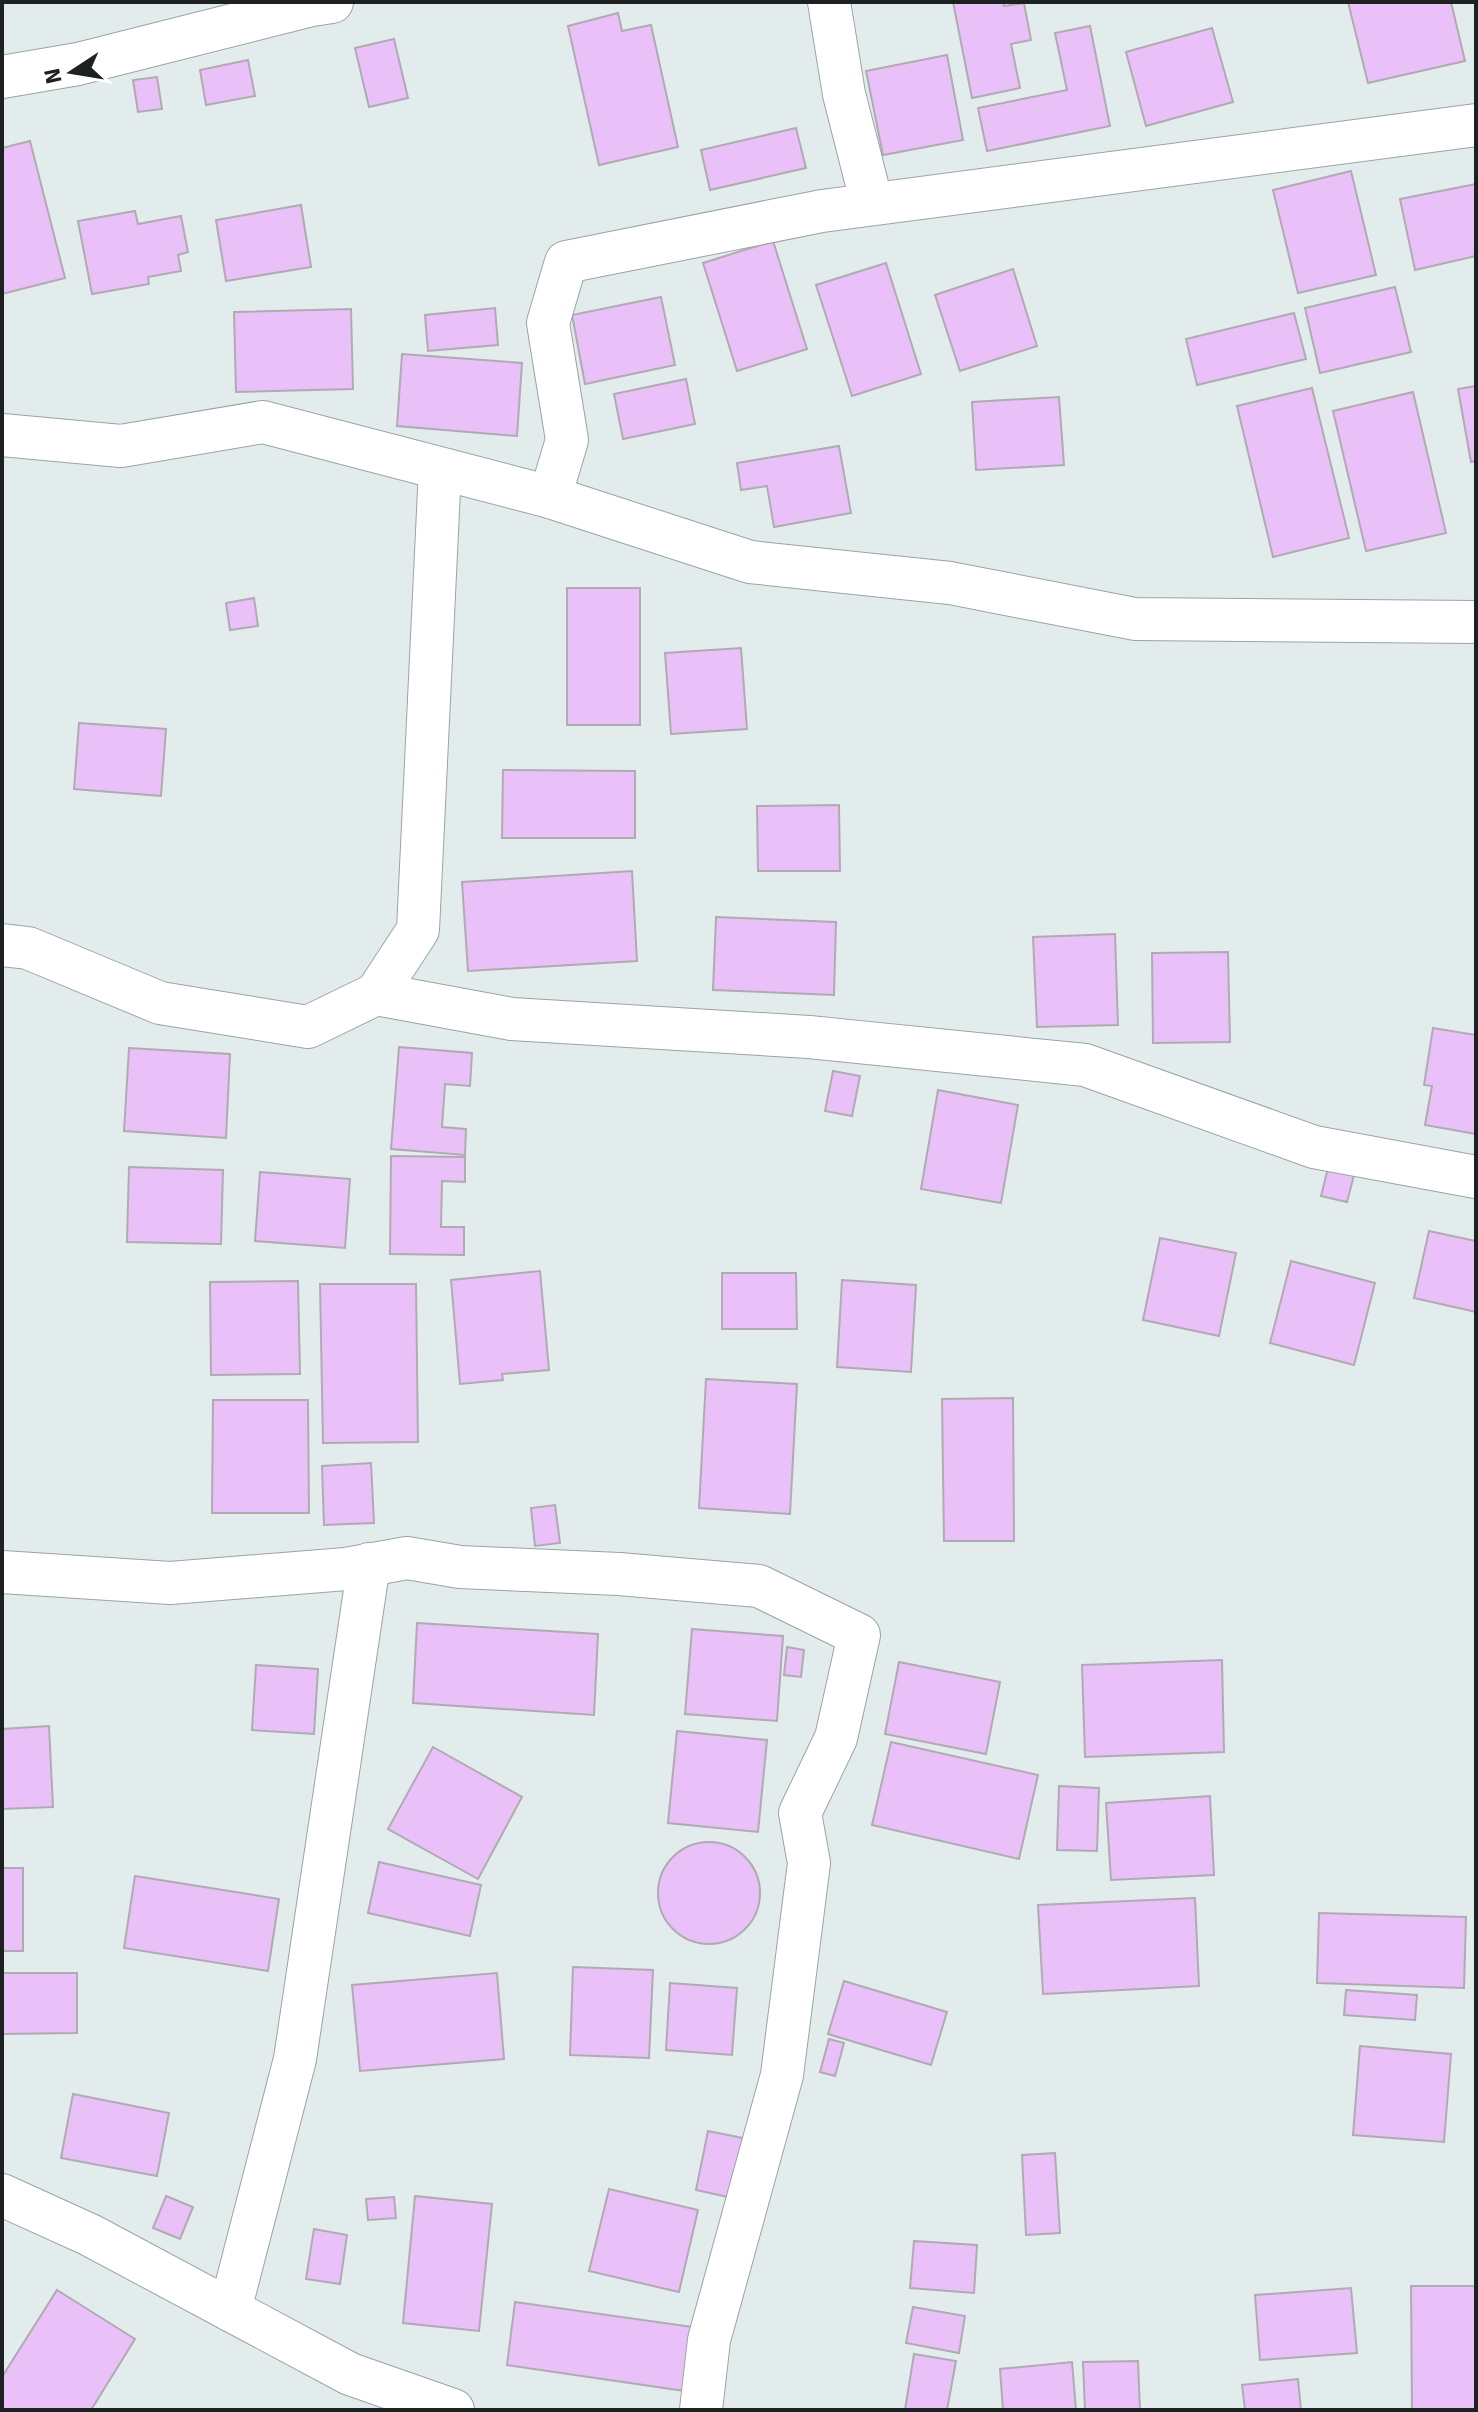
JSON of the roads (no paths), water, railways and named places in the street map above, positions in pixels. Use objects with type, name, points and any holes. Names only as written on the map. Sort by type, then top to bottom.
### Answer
[{"type":"street","points":[[829,2],[844,94],[872,204]]},
{"type":"street","points":[[2,77],[78,64],[319,3]]},
{"type":"street","points":[[550,497],[567,440],[548,323],[566,262],[822,211],[1476,125]]},
{"type":"street","points":[[2,435],[121,446],[263,422],[550,497],[750,562],[950,583],[1135,619],[1476,622]]},
{"type":"street","points":[[2,945],[28,948],[160,1003],[308,1027],[376,994],[418,930],[440,469]]},
{"type":"street","points":[[376,994],[512,1019],[809,1037],[1085,1065],[1314,1147],[1476,1177]]},
{"type":"street","points":[[2,1572],[170,1583],[346,1569],[407,1558],[460,1567],[619,1574],[759,1586],[859,1635],[836,1738],[800,1813],[809,1863],[782,2075],[709,2340],[701,2410]]},
{"type":"street","points":[[230,2310],[295,2059],[369,1564]]},
{"type":"street","points":[[3,2196],[90,2235],[350,2374],[453,2410]]}]
